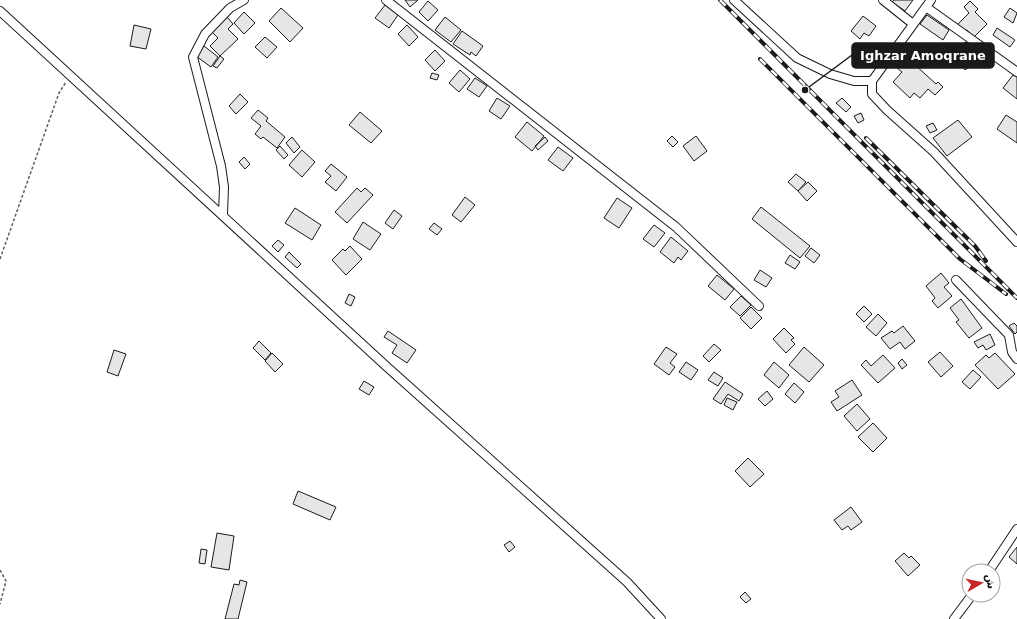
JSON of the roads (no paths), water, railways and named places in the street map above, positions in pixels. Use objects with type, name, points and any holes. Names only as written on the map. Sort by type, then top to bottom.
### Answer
[{"type":"street","points":[[223,214],[224,187],[221,166],[193,57],[205,34],[230,8],[244,0]]},
{"type":"street","points":[[386,0],[676,228],[759,306]]},
{"type":"street","points":[[734,0],[797,58],[830,74],[854,81],[872,81]]},
{"type":"street","points":[[883,0],[913,24]]},
{"type":"street","points":[[931,0],[872,81],[872,94],[882,105],[934,152],[1017,242]]},
{"type":"street","points":[[926,7],[1017,72]]},
{"type":"street","points":[[0,11],[223,214],[392,372],[627,582],[661,619]]},
{"type":"street","points":[[956,280],[1010,335],[1012,352],[1017,359]]},
{"type":"street","points":[[994,563],[1017,529]]},
{"type":"street","points":[[954,619],[966,603]]},
{"type":"railway","points":[[720,0],[1017,298]]},
{"type":"railway","points":[[760,59],[960,259],[1006,294]]},
{"type":"railway","points":[[866,138],[975,246],[986,261]]},
{"type":"place","name":"Ighzar Amoqrane","points":[[805,90]]}]
